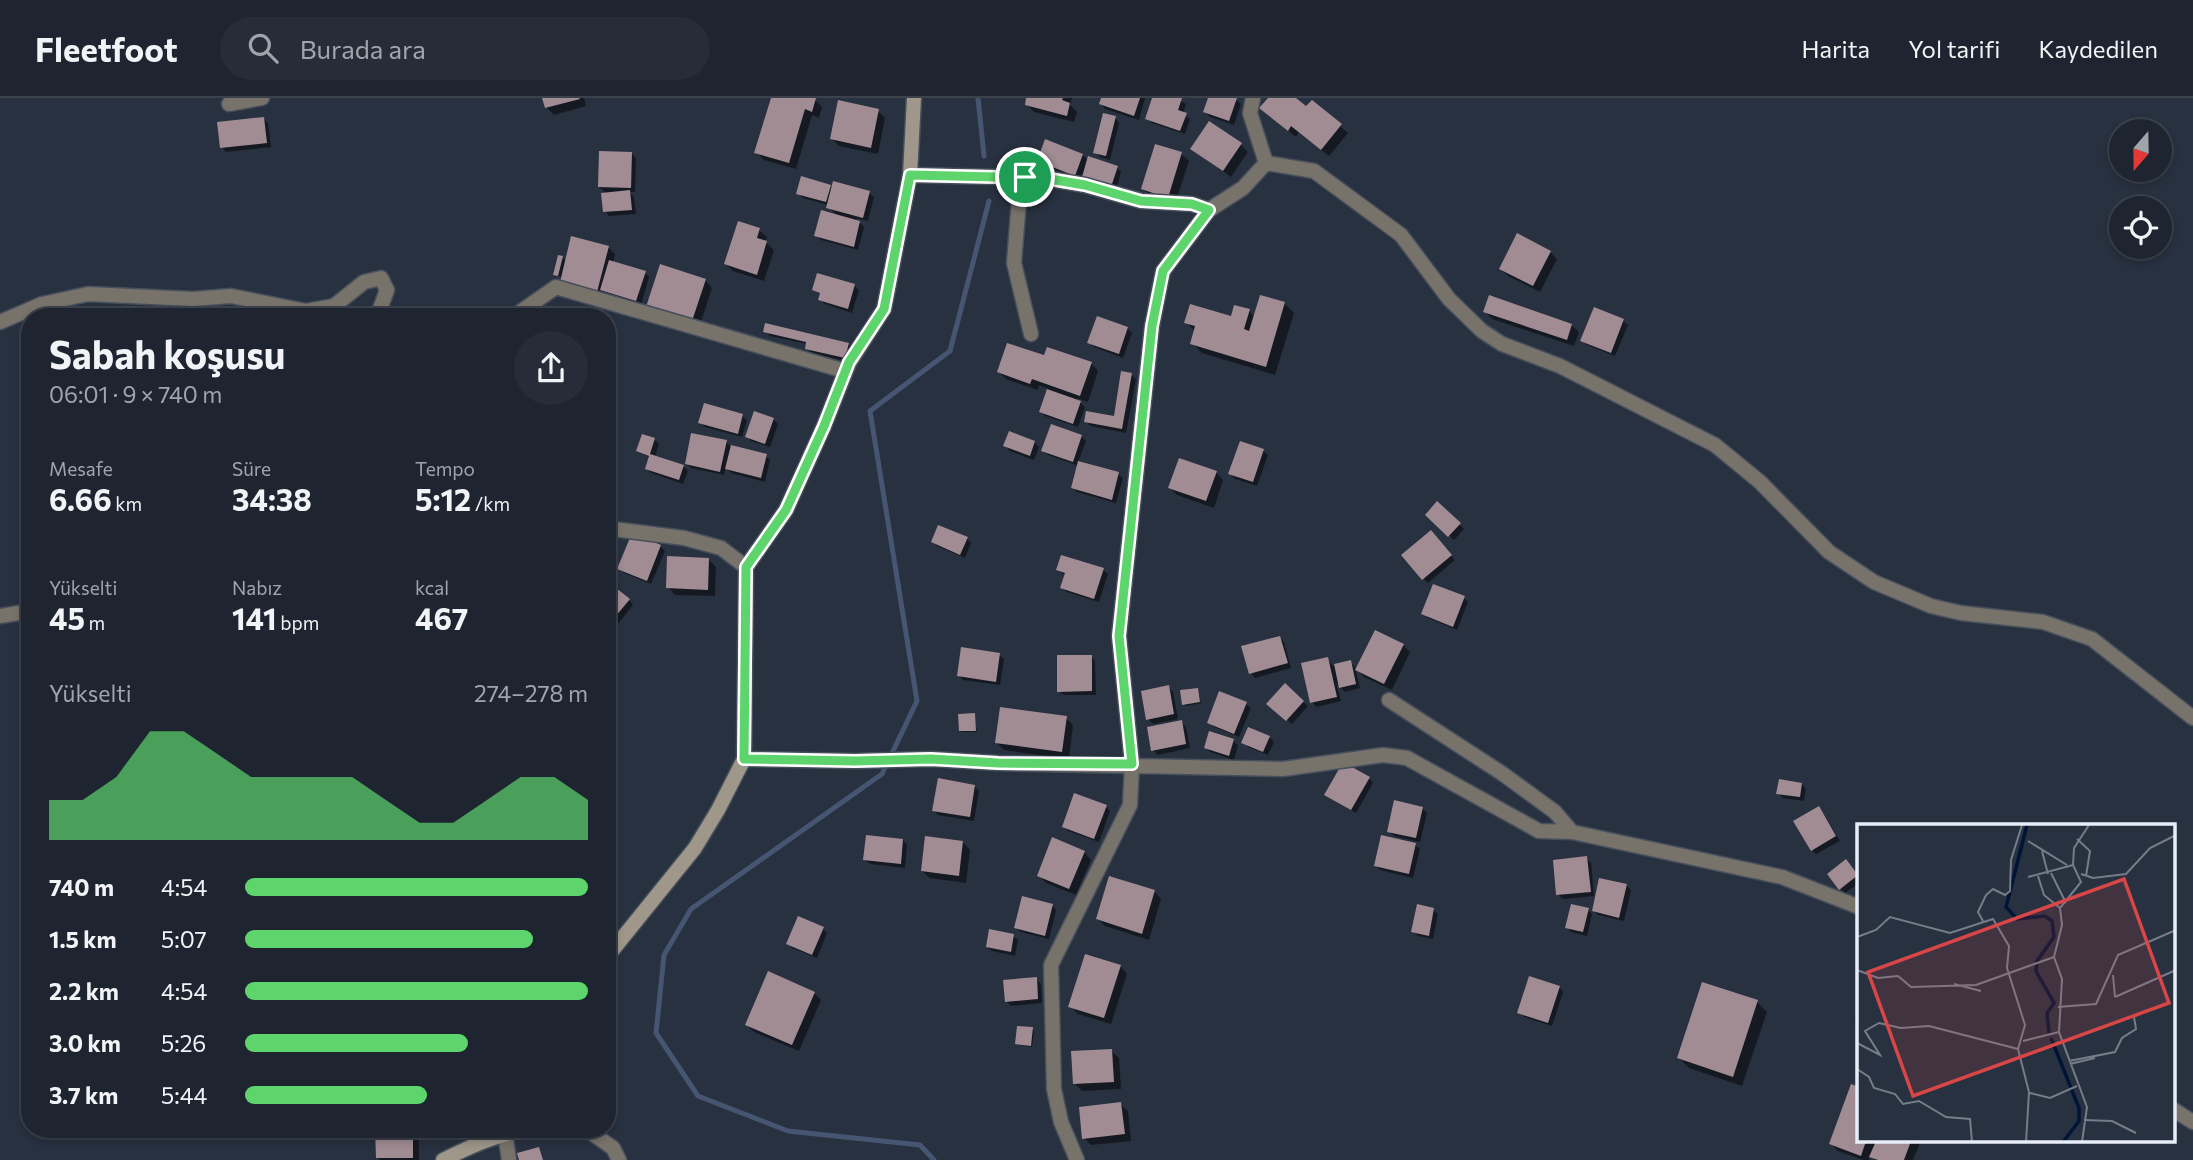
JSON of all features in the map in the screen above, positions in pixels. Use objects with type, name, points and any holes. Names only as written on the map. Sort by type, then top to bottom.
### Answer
[{"type":"street","points":[[229,104],[262,98]]},
{"type":"street","points":[[616,946],[695,848],[744,759],[746,567],[786,510],[824,426],[845,371],[884,309],[910,175],[914,98]]},
{"type":"street","points":[[1253,98],[1250,113],[1266,163]]},
{"type":"street","points":[[1077,1160],[1061,1122],[1054,1089],[1051,965],[1130,805],[1132,764],[1119,636],[1152,326],[1163,271],[1209,210],[1243,188],[1266,163]]},
{"type":"street","points":[[1266,163],[1314,171],[1401,235],[1449,299],[1482,331],[1502,344],[1560,366],[1715,445],[1760,482],[1829,552],[1874,582],[1931,606],[1961,613],[2043,622],[2092,639],[2193,718]]},
{"type":"street","points":[[910,175],[1025,177],[1085,185],[1141,201],[1192,204],[1209,210]]},
{"type":"street","points":[[1025,177],[1019,200],[1014,262],[1031,334]]},
{"type":"street","points":[[323,308],[334,306],[364,282],[381,278],[387,290],[380,308]]},
{"type":"street","points":[[526,308],[556,287],[845,371]]},
{"type":"street","points":[[33,308],[88,294],[193,299],[231,296],[291,308]]},
{"type":"street","points":[[0,322],[21,313]]},
{"type":"street","points":[[616,529],[684,538],[721,548],[746,567]]},
{"type":"street","points":[[0,616],[21,612]]},
{"type":"street","points":[[1389,699],[1524,789],[1555,812],[1572,832]]},
{"type":"street","points":[[744,759],[931,759],[1283,769],[1383,755],[1407,758],[1539,831],[1572,832],[1782,877],[1857,906]]},
{"type":"street","points":[[2176,1111],[2193,1122]]},
{"type":"street","points":[[443,1160],[491,1138]]},
{"type":"street","points":[[506,1138],[509,1160]]},
{"type":"street","points":[[599,1138],[613,1148],[619,1160]]},
{"type":"building","points":[[542,98],[579,98],[580,99],[545,108]]},
{"type":"building","points":[[771,98],[816,98],[812,112],[805,109],[789,163],[754,153]]},
{"type":"building","points":[[1026,98],[1063,98],[1062,100],[1070,103],[1067,116],[1025,105]]},
{"type":"building","points":[[1101,98],[1140,98],[1134,116],[1099,104]]},
{"type":"building","points":[[1152,98],[1182,98],[1178,110],[1187,113],[1180,131],[1145,119]]},
{"type":"building","points":[[1208,98],[1237,98],[1229,121],[1203,112]]},
{"type":"building","points":[[1268,98],[1296,98],[1306,106],[1312,100],[1342,124],[1321,150],[1291,126],[1288,131],[1259,108]]},
{"type":"building","points":[[838,100],[879,109],[871,148],[830,139]]},
{"type":"building","points":[[1103,113],[1116,116],[1106,156],[1093,153]]},
{"type":"building","points":[[264,117],[267,143],[220,148],[217,122]]},
{"type":"building","points":[[1209,121],[1242,143],[1223,171],[1190,149]]},
{"type":"building","points":[[1045,139],[1083,154],[1075,176],[1037,161]]},
{"type":"building","points":[[1155,144],[1182,152],[1168,198],[1141,189]]},
{"type":"building","points":[[599,151],[632,152],[631,188],[598,187]]},
{"type":"building","points":[[1088,156],[1118,166],[1111,187],[1082,177]]},
{"type":"building","points":[[801,176],[831,185],[826,202],[796,194]]},
{"type":"building","points":[[833,181],[870,191],[863,218],[826,208]]},
{"type":"building","points":[[630,190],[632,210],[603,212],[601,193]]},
{"type":"building","points":[[821,210],[860,221],[854,247],[814,236]]},
{"type":"building","points":[[738,221],[760,228],[757,238],[767,241],[757,275],[724,264]]},
{"type":"building","points":[[1517,233],[1551,251],[1533,286],[1499,269]]},
{"type":"building","points":[[571,236],[609,246],[597,292],[560,282]]},
{"type":"building","points":[[558,255],[563,256],[558,276],[553,275]]},
{"type":"building","points":[[609,260],[646,271],[636,301],[600,290]]},
{"type":"building","points":[[660,264],[706,279],[692,321],[646,307]]},
{"type":"building","points":[[817,273],[855,284],[848,309],[818,300],[820,293],[812,290]]},
{"type":"building","points":[[1260,295],[1285,302],[1266,367],[1190,344],[1195,326],[1184,323],[1190,304],[1231,316],[1234,305],[1250,309],[1244,329],[1249,331]]},
{"type":"building","points":[[1489,295],[1572,324],[1567,340],[1483,312]]},
{"type":"building","points":[[1594,307],[1624,319],[1611,353],[1580,341]]},
{"type":"building","points":[[1097,316],[1128,327],[1119,354],[1087,343]]},
{"type":"building","points":[[765,323],[849,343],[845,358],[805,349],[806,342],[763,332]]},
{"type":"building","points":[[1007,343],[1044,355],[1047,347],[1092,362],[1080,396],[1032,379],[1030,384],[997,372]]},
{"type":"building","points":[[1121,371],[1132,373],[1122,429],[1084,422],[1086,411],[1114,416]]},
{"type":"building","points":[[1047,389],[1081,401],[1073,424],[1039,412]]},
{"type":"building","points":[[704,403],[743,414],[738,434],[698,423]]},
{"type":"building","points":[[754,411],[774,418],[765,444],[745,437]]},
{"type":"building","points":[[1051,424],[1082,435],[1073,462],[1041,451]]},
{"type":"building","points":[[1009,431],[1035,441],[1030,456],[1003,446]]},
{"type":"building","points":[[691,433],[727,440],[720,472],[685,464]]},
{"type":"building","points":[[642,434],[655,438],[650,454],[684,465],[679,480],[645,469],[649,456],[636,451]]},
{"type":"building","points":[[1240,441],[1264,449],[1253,482],[1228,474]]},
{"type":"building","points":[[731,445],[767,454],[761,478],[725,469]]},
{"type":"building","points":[[1179,458],[1217,471],[1206,501],[1168,488]]},
{"type":"building","points":[[1078,461],[1119,472],[1112,500],[1071,488]]},
{"type":"building","points":[[1437,501],[1461,523],[1448,537],[1425,515]]},
{"type":"building","points":[[938,525],[968,537],[960,555],[931,542]]},
{"type":"building","points":[[1431,530],[1452,555],[1422,580],[1401,555]]},
{"type":"building","points":[[632,533],[661,545],[647,581],[617,569]]},
{"type":"building","points":[[1061,555],[1104,568],[1094,599],[1060,588],[1065,573],[1056,570]]},
{"type":"building","points":[[667,556],[709,558],[708,590],[666,588]]},
{"type":"building","points":[[1433,584],[1465,596],[1453,627],[1421,614]]},
{"type":"building","points":[[616,588],[630,599],[616,616]]},
{"type":"building","points":[[1375,630],[1404,644],[1384,684],[1355,670]]},
{"type":"building","points":[[1280,636],[1288,663],[1249,674],[1241,646]]},
{"type":"building","points":[[961,647],[1000,653],[996,682],[957,676]]},
{"type":"building","points":[[1057,655],[1092,655],[1092,691],[1057,692]]},
{"type":"building","points":[[1328,657],[1337,697],[1310,703],[1301,663]]},
{"type":"building","points":[[1351,660],[1356,684],[1339,688],[1334,664]]},
{"type":"building","points":[[1285,683],[1304,701],[1286,721],[1266,704]]},
{"type":"building","points":[[1169,685],[1174,714],[1146,720],[1141,691]]},
{"type":"building","points":[[1198,688],[1200,702],[1182,705],[1180,690]]},
{"type":"building","points":[[1219,691],[1247,702],[1234,734],[1207,723]]},
{"type":"building","points":[[1000,707],[1067,716],[1062,752],[995,743]]},
{"type":"building","points":[[975,713],[976,731],[959,731],[958,714]]},
{"type":"building","points":[[1182,720],[1186,744],[1151,751],[1147,727]]},
{"type":"building","points":[[1248,727],[1270,736],[1263,752],[1241,743]]},
{"type":"building","points":[[1209,731],[1234,739],[1229,756],[1204,748]]},
{"type":"building","points":[[1343,762],[1370,777],[1351,810],[1324,795]]},
{"type":"building","points":[[938,778],[975,785],[970,817],[932,811]]},
{"type":"building","points":[[1779,779],[1802,783],[1800,797],[1776,794]]},
{"type":"building","points":[[1074,793],[1107,805],[1094,839],[1062,827]]},
{"type":"building","points":[[1394,800],[1423,807],[1416,838],[1387,832]]},
{"type":"building","points":[[1819,806],[1836,836],[1811,851],[1793,821]]},
{"type":"building","points":[[866,835],[903,839],[901,864],[863,860]]},
{"type":"building","points":[[1381,835],[1416,843],[1409,874],[1374,866]]},
{"type":"building","points":[[925,836],[963,841],[959,876],[921,871]]},
{"type":"building","points":[[1052,837],[1085,851],[1069,889],[1037,876]]},
{"type":"building","points":[[1587,856],[1591,892],[1556,895],[1553,860]]},
{"type":"building","points":[[1846,859],[1857,876],[1839,890],[1827,874]]},
{"type":"building","points":[[1109,876],[1155,890],[1142,934],[1096,919]]},
{"type":"building","points":[[1599,878],[1627,884],[1619,918],[1592,911]]},
{"type":"building","points":[[1022,896],[1053,904],[1045,936],[1014,928]]},
{"type":"building","points":[[1417,904],[1434,908],[1429,936],[1411,932]]},
{"type":"building","points":[[1571,904],[1589,908],[1583,932],[1565,928]]},
{"type":"building","points":[[798,916],[824,927],[812,955],[786,944]]},
{"type":"building","points":[[989,929],[1014,934],[1011,952],[986,947]]},
{"type":"building","points":[[1085,954],[1121,965],[1104,1018],[1068,1007]]},
{"type":"building","points":[[768,971],[815,992],[792,1045],[745,1025]]},
{"type":"building","points":[[1529,976],[1560,986],[1548,1023],[1517,1013]]},
{"type":"building","points":[[1037,977],[1038,999],[1005,1002],[1003,980]]},
{"type":"building","points":[[1702,982],[1758,1000],[1733,1077],[1677,1058]]},
{"type":"building","points":[[1017,1026],[1033,1027],[1031,1046],[1015,1044]]},
{"type":"building","points":[[1112,1049],[1114,1082],[1073,1084],[1071,1051]]},
{"type":"building","points":[[1851,1084],[1857,1086],[1857,1142],[1866,1142],[1861,1156],[1829,1144]]},
{"type":"building","points":[[1121,1102],[1125,1134],[1082,1139],[1079,1107]]},
{"type":"building","points":[[375,1138],[413,1138],[413,1158],[376,1158]]},
{"type":"building","points":[[1876,1142],[1911,1142],[1904,1160],[1878,1160],[1869,1157]]},
{"type":"building","points":[[539,1147],[543,1160],[519,1160],[517,1153]]},
{"type":"waterway","points":[[978,98],[984,156]]},
{"type":"waterway","points":[[934,1160],[920,1145],[788,1131],[698,1096],[656,1033],[664,955],[691,909],[882,774],[917,701],[870,411],[950,351],[989,201]]},
{"type":"route","points":[[910,175],[1025,177],[1085,185],[1141,201],[1192,204],[1209,210],[1163,271],[1152,326],[1119,636],[1132,764],[998,763],[931,759],[744,759],[746,567],[786,510],[849,362],[884,309],[910,175]]}]
